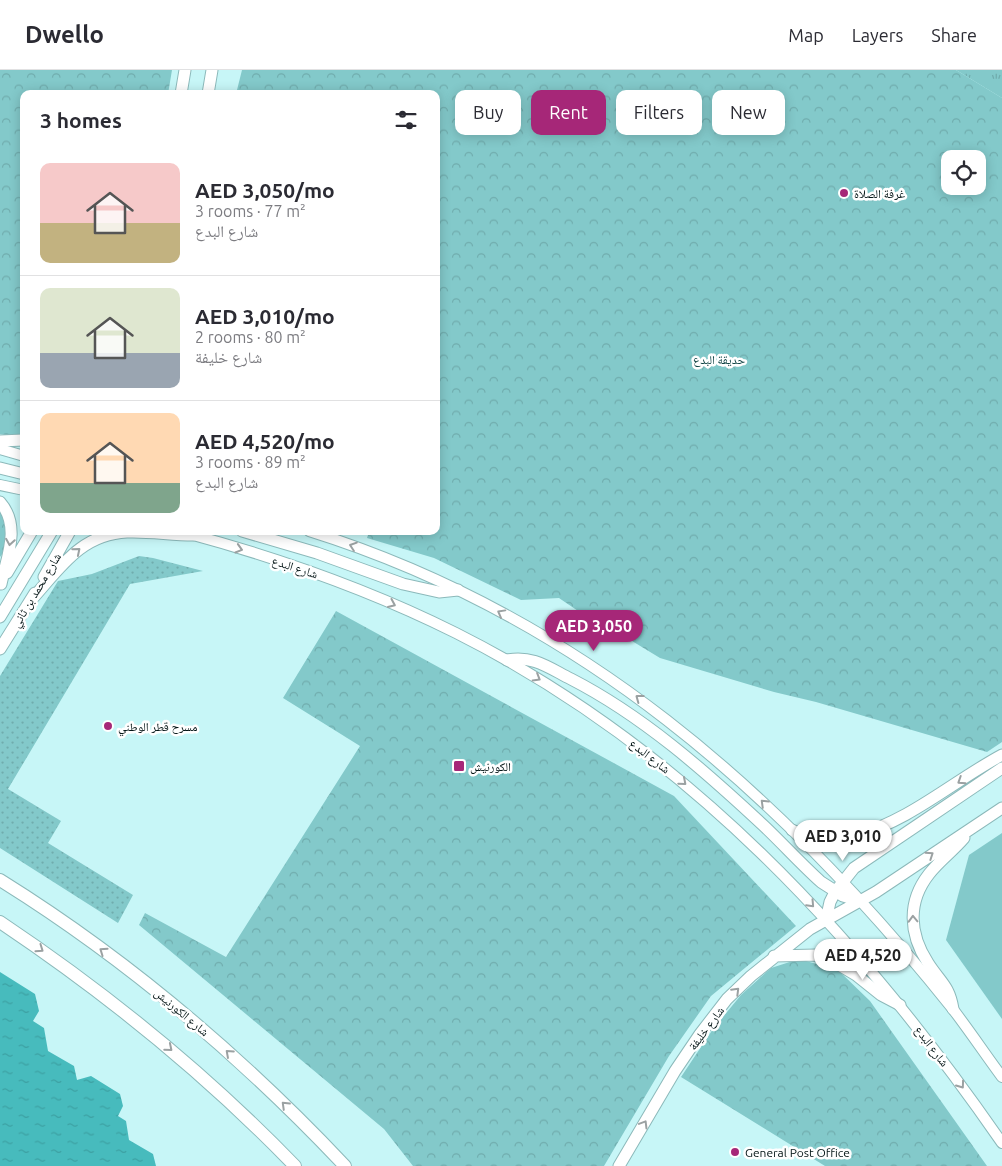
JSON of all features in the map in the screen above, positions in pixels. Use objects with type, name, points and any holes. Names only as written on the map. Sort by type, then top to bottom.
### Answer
[{"type":"highway","name":"شارع الكورنيش","points":[[1,879],[136,974],[180,1010],[265,1086],[344,1166]]},
{"type":"highway","points":[[0,922],[60,963],[144,1028],[233,1106],[295,1166]]},
{"type":"main road","points":[[209,90],[212,70]]},
{"type":"main road","points":[[183,90],[184,76]]},
{"type":"main road","points":[[0,441],[20,440]]},
{"type":"main road","points":[[0,449],[20,455]]},
{"type":"main road","points":[[0,468],[20,473]]},
{"type":"main road","points":[[0,485],[20,489]]},
{"type":"main road","points":[[0,502],[9,516],[12,536],[0,585]]},
{"type":"main road","points":[[0,585],[30,535]]},
{"type":"main road","points":[[0,617],[50,535]]},
{"type":"main road","name":"شارع محمد بن ثاني","points":[[0,649],[32,599],[68,535]]},
{"type":"main road","points":[[32,599],[79,549],[94,539],[107,535]]},
{"type":"main road","name":"شارع البدع","points":[[193,535],[309,571],[369,594],[449,630],[507,660],[591,712],[660,762],[736,830],[826,920],[900,1005],[956,1077],[1002,1143]]},
{"type":"main road","points":[[255,535],[316,553],[404,584],[439,592],[458,590]]},
{"type":"main road","points":[[320,535],[411,568],[458,590],[537,632],[630,692],[686,735],[745,784],[843,881],[953,1009],[1002,1078]]},
{"type":"main road","points":[[507,660],[517,658],[535,661],[620,707],[700,768],[811,872],[835,892],[860,901]]},
{"type":"main road","points":[[792,830],[810,838],[830,842],[873,831],[909,814],[1002,755]]},
{"type":"main road","points":[[826,920],[830,902],[835,892],[854,868],[1002,768]]},
{"type":"main road","name":"شارع خليفة","points":[[619,1166],[675,1071],[700,1034],[727,1000],[751,976],[810,929],[860,901],[1002,808]]},
{"type":"main road","points":[[953,1009],[948,990],[928,963],[916,940],[913,906],[918,890],[923,882],[936,866],[959,844],[970,829]]},
{"type":"main road","points":[[774,956],[811,955],[829,959],[856,975],[881,995],[900,1005]]},
{"type":"green space","points":[[0,70],[172,70],[169,90],[20,90],[20,437],[0,434]]},
{"type":"green space","name":"حديقة البدع","points":[[242,70],[956,70],[1002,98],[1002,742],[987,752],[660,658],[609,627],[603,628],[559,598],[521,600],[434,558],[367,538],[368,535],[440,535],[440,90],[237,90]]},
{"type":"green space","points":[[956,70],[1002,70],[1002,98]]},
{"type":"green space","points":[[0,507],[6,517],[6,549],[0,557]]},
{"type":"green space","points":[[139,556],[203,571],[130,584],[8,789],[61,821],[48,843],[133,895],[118,923],[0,848],[0,676],[58,581],[92,574]]},
{"type":"green space","points":[[336,611],[674,796],[796,926],[711,996],[669,1056],[604,1166],[413,1166],[384,1129],[139,925],[145,913],[226,957],[360,746],[283,698]]},
{"type":"green space","points":[[1002,833],[1002,1019],[946,940],[969,855]]},
{"type":"green space","points":[[799,959],[838,970],[870,1001],[987,1166],[825,1166],[681,1077],[713,1029],[741,995],[771,968]]},
{"type":"water","points":[[0,972],[35,994],[39,1011],[33,1021],[44,1028],[48,1051],[74,1066],[77,1080],[91,1076],[120,1094],[123,1106],[118,1116],[126,1121],[129,1140],[153,1154],[156,1166],[0,1166]]},
{"type":"place","name":"غرفة الصلاة","points":[[844,193]]},
{"type":"place","name":"مسرح قطر الوطني","points":[[108,726]]},
{"type":"place","name":"الكورنيش","points":[[459,766]]},
{"type":"place","name":"General Post Office","points":[[735,1152]]}]
